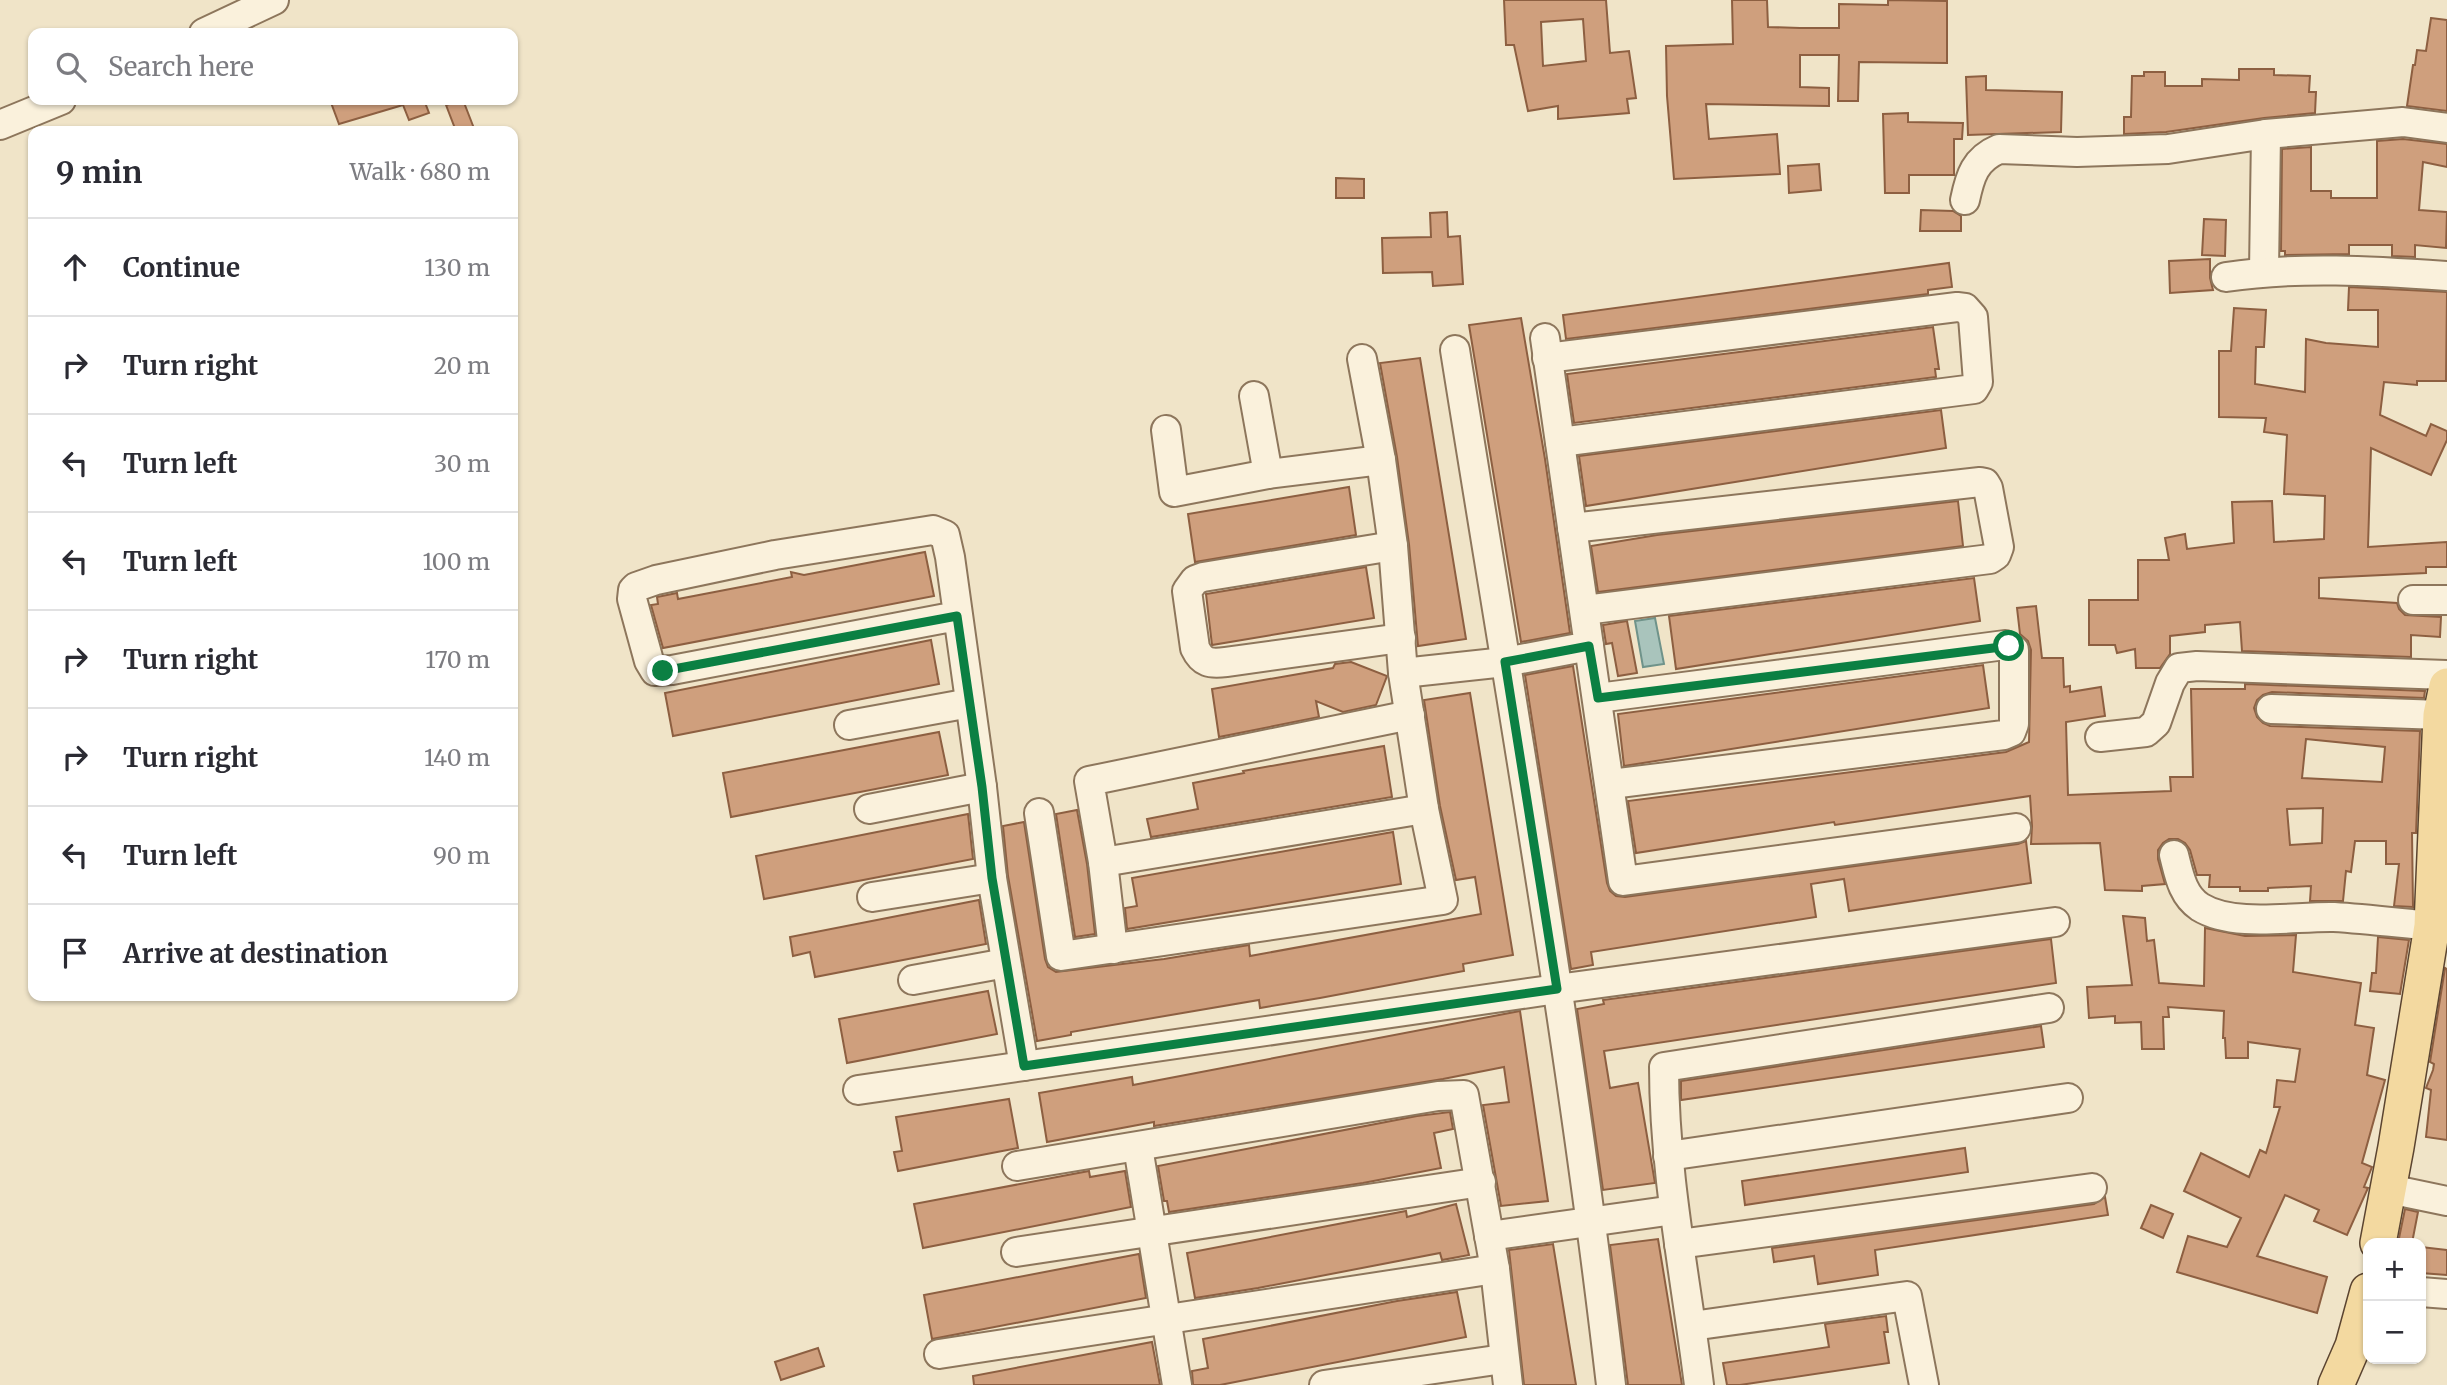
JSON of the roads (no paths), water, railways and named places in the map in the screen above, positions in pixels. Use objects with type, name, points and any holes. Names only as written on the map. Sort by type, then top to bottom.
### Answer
[{"type":"main road","points":[[2379,1238],[2432,926],[2444,701]]},
{"type":"main road","points":[[2336,1385],[2353,1346],[2365,1301]]},
{"type":"street","points":[[215,28],[274,0]]},
{"type":"street","points":[[0,125],[49,105]]},
{"type":"street","points":[[1965,200],[1969,179],[1976,163],[1999,149],[2077,152],[2168,149],[2266,134],[2403,122],[2447,128]]},
{"type":"street","points":[[2264,271],[2266,134]]},
{"type":"street","points":[[2226,276],[2264,271],[2447,276]]},
{"type":"street","points":[[1560,442],[1974,388],[1978,382],[1973,317],[1965,308],[1546,348],[1623,881],[2016,828]]},
{"type":"street","points":[[1455,351],[1592,1220],[1611,1385]]},
{"type":"street","points":[[1039,813],[1061,956],[1443,901],[1424,808],[1403,673],[1393,546],[1381,460],[1362,359]]},
{"type":"street","points":[[1254,396],[1268,474]]},
{"type":"street","points":[[1166,430],[1174,492],[1268,474],[1381,460]]},
{"type":"street","points":[[1572,528],[1980,482],[1985,483],[1988,488],[1999,547],[1996,555],[1990,559],[1585,610]]},
{"type":"street","points":[[957,616],[655,671],[649,661],[632,598],[636,587],[656,580],[775,555],[936,530],[945,536],[957,616],[970,703],[982,787],[992,878],[1024,1066]]},
{"type":"street","points":[[1393,546],[1203,577],[1195,580],[1187,591],[1195,648],[1205,662],[1226,662],[1401,638]]},
{"type":"street","points":[[2413,600],[2447,600]]},
{"type":"street","points":[[1598,698],[2004,645],[2014,650],[2014,724],[2011,732],[2004,735],[1611,784]]},
{"type":"street","points":[[1403,673],[1505,662],[1589,646]]},
{"type":"street","points":[[2100,737],[2146,732],[2157,723],[2170,683],[2179,668],[2197,666],[2447,675]]},
{"type":"street","points":[[2271,709],[2444,701]]},
{"type":"street","points":[[849,724],[970,703]]},
{"type":"street","points":[[1113,949],[1103,862],[1089,781],[1410,715]]},
{"type":"street","points":[[869,809],[982,787]]},
{"type":"street","points":[[1103,862],[1424,808]]},
{"type":"street","points":[[2174,855],[2181,884],[2199,906],[2212,913],[2233,918],[2333,917],[2432,926]]},
{"type":"street","points":[[872,897],[992,878]]},
{"type":"street","points":[[858,1090],[1557,989],[2055,922]]},
{"type":"street","points":[[913,980],[1006,963]]},
{"type":"street","points":[[1699,1385],[1668,1156],[1664,1114],[1664,1067],[2049,1008]]},
{"type":"street","points":[[1017,1166],[1438,1096],[1464,1095],[1495,1269],[1506,1372],[1324,1385]]},
{"type":"street","points":[[1668,1156],[2068,1098]]},
{"type":"street","points":[[1138,1147],[1177,1385]]},
{"type":"street","points":[[1016,1252],[1481,1182]]},
{"type":"street","points":[[1679,1244],[2092,1188]]},
{"type":"street","points":[[2389,1189],[2447,1201]]},
{"type":"street","points":[[1489,1237],[1674,1210]]},
{"type":"street","points":[[939,1354],[1495,1269]]},
{"type":"street","points":[[2426,1292],[2447,1294]]},
{"type":"street","points":[[1692,1326],[1907,1296],[1924,1385]]},
{"type":"water","points":[[1655,618],[1664,664],[1643,667],[1635,621]]}]
